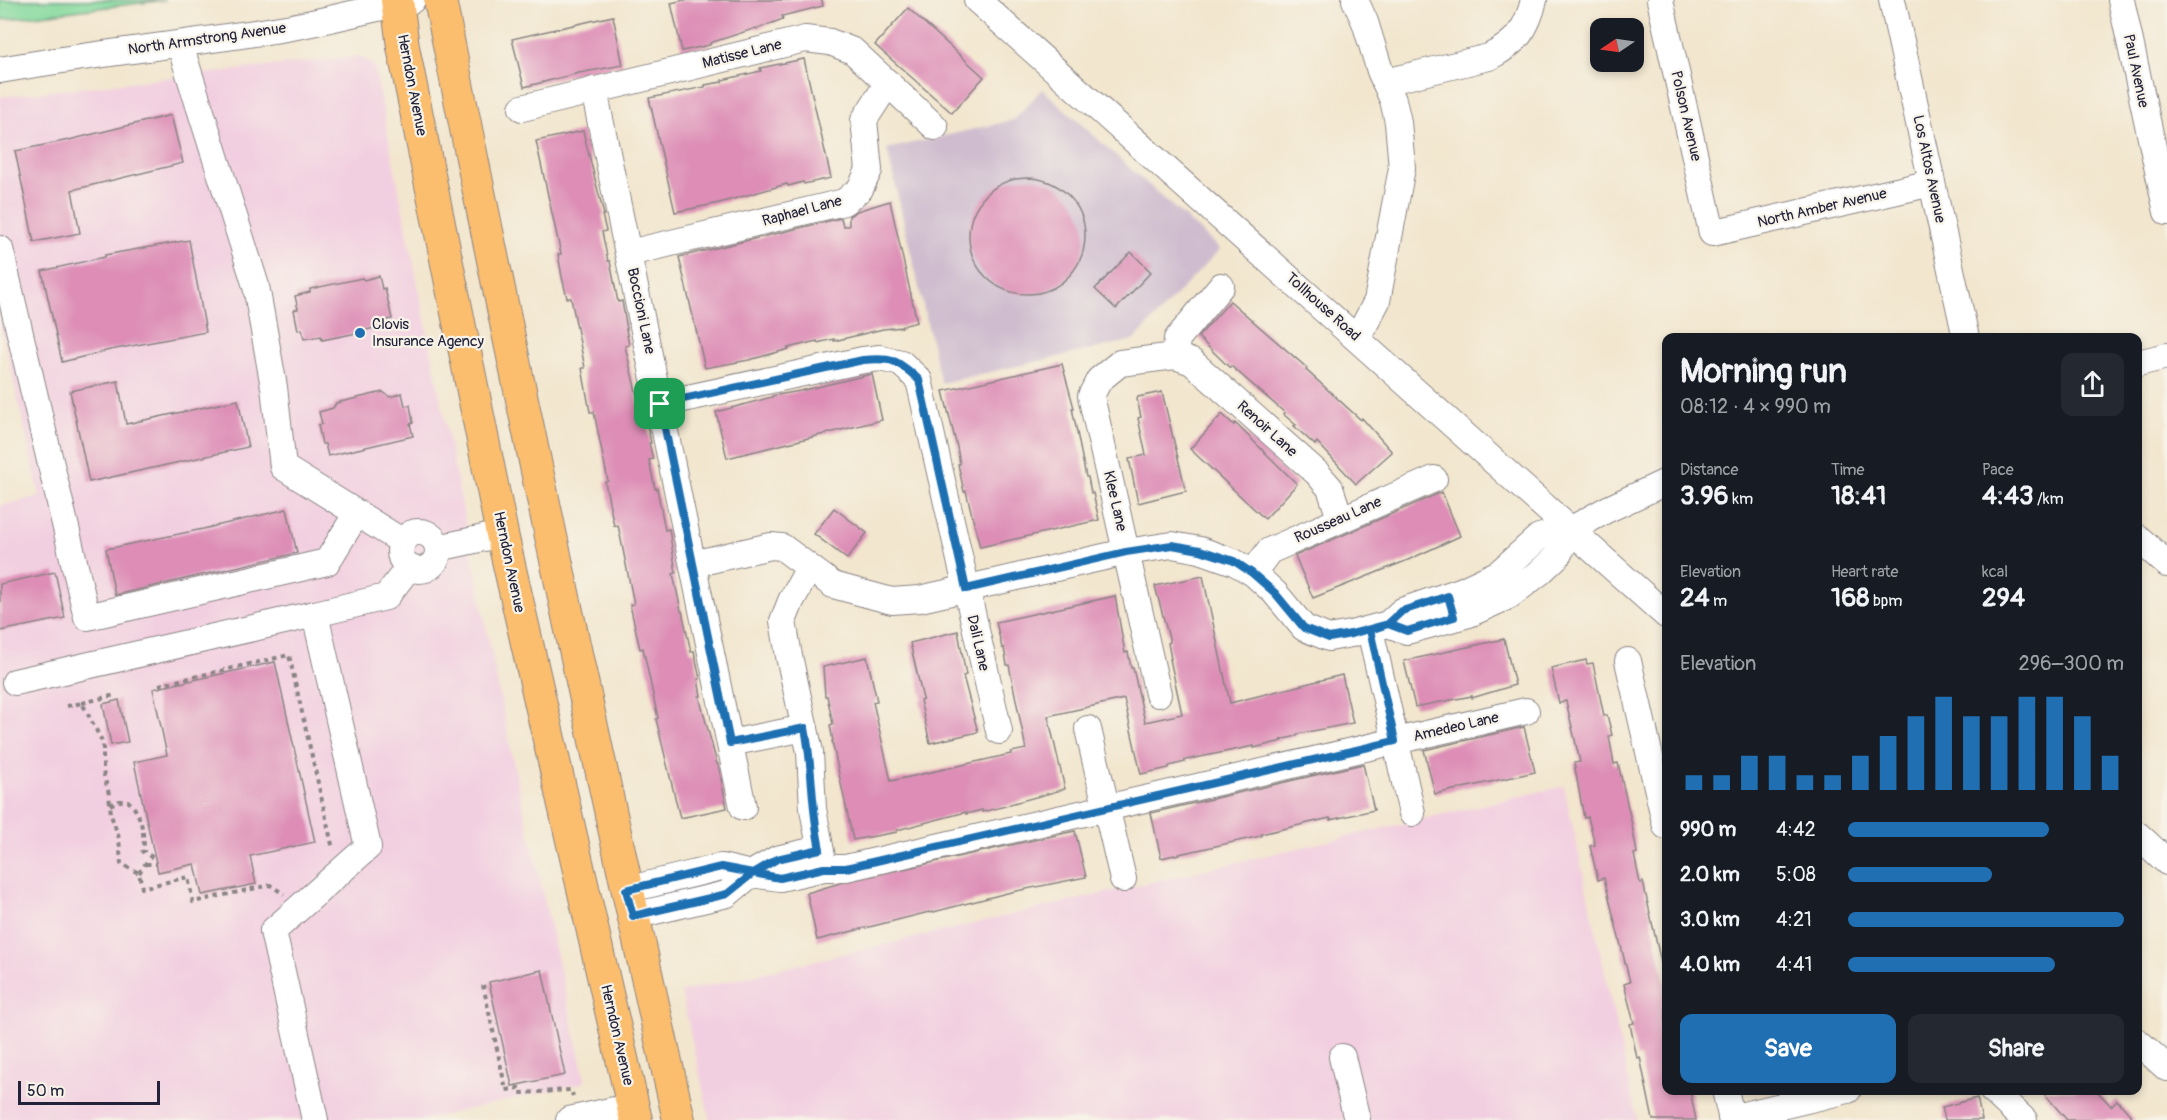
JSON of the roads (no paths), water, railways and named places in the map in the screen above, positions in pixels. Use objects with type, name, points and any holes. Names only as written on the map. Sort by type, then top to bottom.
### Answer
[{"type":"main road","points":[[440,0],[561,588],[679,1120]]},
{"type":"main road","name":"Herndon Avenue","points":[[402,1],[406,58],[502,534],[642,1115]]},
{"type":"main road","points":[[516,596],[568,734],[602,890],[609,902],[620,912],[630,903]]},
{"type":"street","name":"Tollhouse Road","points":[[977,0],[1662,611]]},
{"type":"street","points":[[1355,0],[1392,100],[1398,122],[1402,168],[1377,301],[1358,338]]},
{"type":"street","points":[[1384,82],[1489,57],[1504,49],[1529,21],[1534,0]]},
{"type":"street","name":"Polson Avenue","points":[[1660,0],[1712,233]]},
{"type":"street","name":"Los Altos Avenue","points":[[1892,0],[1965,333]]},
{"type":"street","name":"Paul Avenue","points":[[2121,0],[2167,212]]},
{"type":"street","name":"North Armstrong Avenue","points":[[0,70],[289,27],[402,1]]},
{"type":"street","name":"Matisse Lane","points":[[522,108],[805,39],[830,42],[853,51],[935,127]]},
{"type":"street","points":[[180,45],[256,286],[274,387],[283,467],[403,542]]},
{"type":"street","name":"Raphael Lane","points":[[629,253],[844,202],[860,189],[870,170],[864,120],[888,83]]},
{"type":"street","name":"Boccioni Lane","points":[[594,90],[743,807]]},
{"type":"street","name":"North Amber Avenue","points":[[1712,233],[1932,183]]},
{"type":"street","points":[[0,249],[87,617],[327,562],[357,513]]},
{"type":"street","points":[[1175,356],[1177,339],[1221,286]]},
{"type":"street","name":"Klee Lane","points":[[1158,694],[1091,396],[1099,380],[1120,363],[1175,356]]},
{"type":"street","name":"Renoir Lane","points":[[1175,356],[1192,362],[1317,473],[1330,488],[1340,518]]},
{"type":"street","points":[[2142,362],[2167,356]]},
{"type":"street","name":"Dali Lane","points":[[660,404],[863,360],[880,358],[902,363],[919,380],[999,730]]},
{"type":"street","name":"Rousseau Lane","points":[[1252,573],[1269,551],[1340,518],[1434,480]]},
{"type":"street","points":[[693,564],[771,546],[782,547],[833,585],[892,602],[920,599],[1126,552],[1172,545],[1200,550],[1234,561],[1275,593],[1304,628],[1329,638],[1379,627],[1407,631],[1451,607],[1499,573],[1539,537],[1572,529],[1606,510],[1662,485]]},
{"type":"street","points":[[421,532],[432,537],[438,548],[436,560],[427,569],[414,570],[409,567],[401,557],[400,551],[409,535],[421,532]]},
{"type":"street","points":[[438,548],[502,534]]},
{"type":"street","points":[[2142,542],[2167,564]]},
{"type":"street","points":[[15,682],[386,597],[409,567]]},
{"type":"street","points":[[808,568],[790,601],[783,621],[810,752],[813,809],[822,859]]},
{"type":"street","points":[[315,614],[368,847],[273,931],[315,1120]]},
{"type":"street","points":[[1379,627],[1395,741],[1412,813]]},
{"type":"street","points":[[1628,661],[1662,809]]},
{"type":"street","name":"Amedeo Lane","points":[[630,903],[727,894],[752,874],[780,878],[822,859],[846,868],[1526,711]]},
{"type":"street","points":[[730,743],[805,728]]},
{"type":"street","points":[[1088,729],[1123,879]]},
{"type":"street","points":[[2142,839],[2167,862]]},
{"type":"street","points":[[2142,1045],[2167,1068]]},
{"type":"street","points":[[1342,1057],[1357,1120]]},
{"type":"street","points":[[1726,1095],[1731,1119],[1828,1095]]},
{"type":"street","points":[[1997,1095],[2024,1120]]},
{"type":"street","points":[[571,1108],[642,1115]]},
{"type":"place","name":"Clovis Insurance Agency","points":[[360,333]]}]
